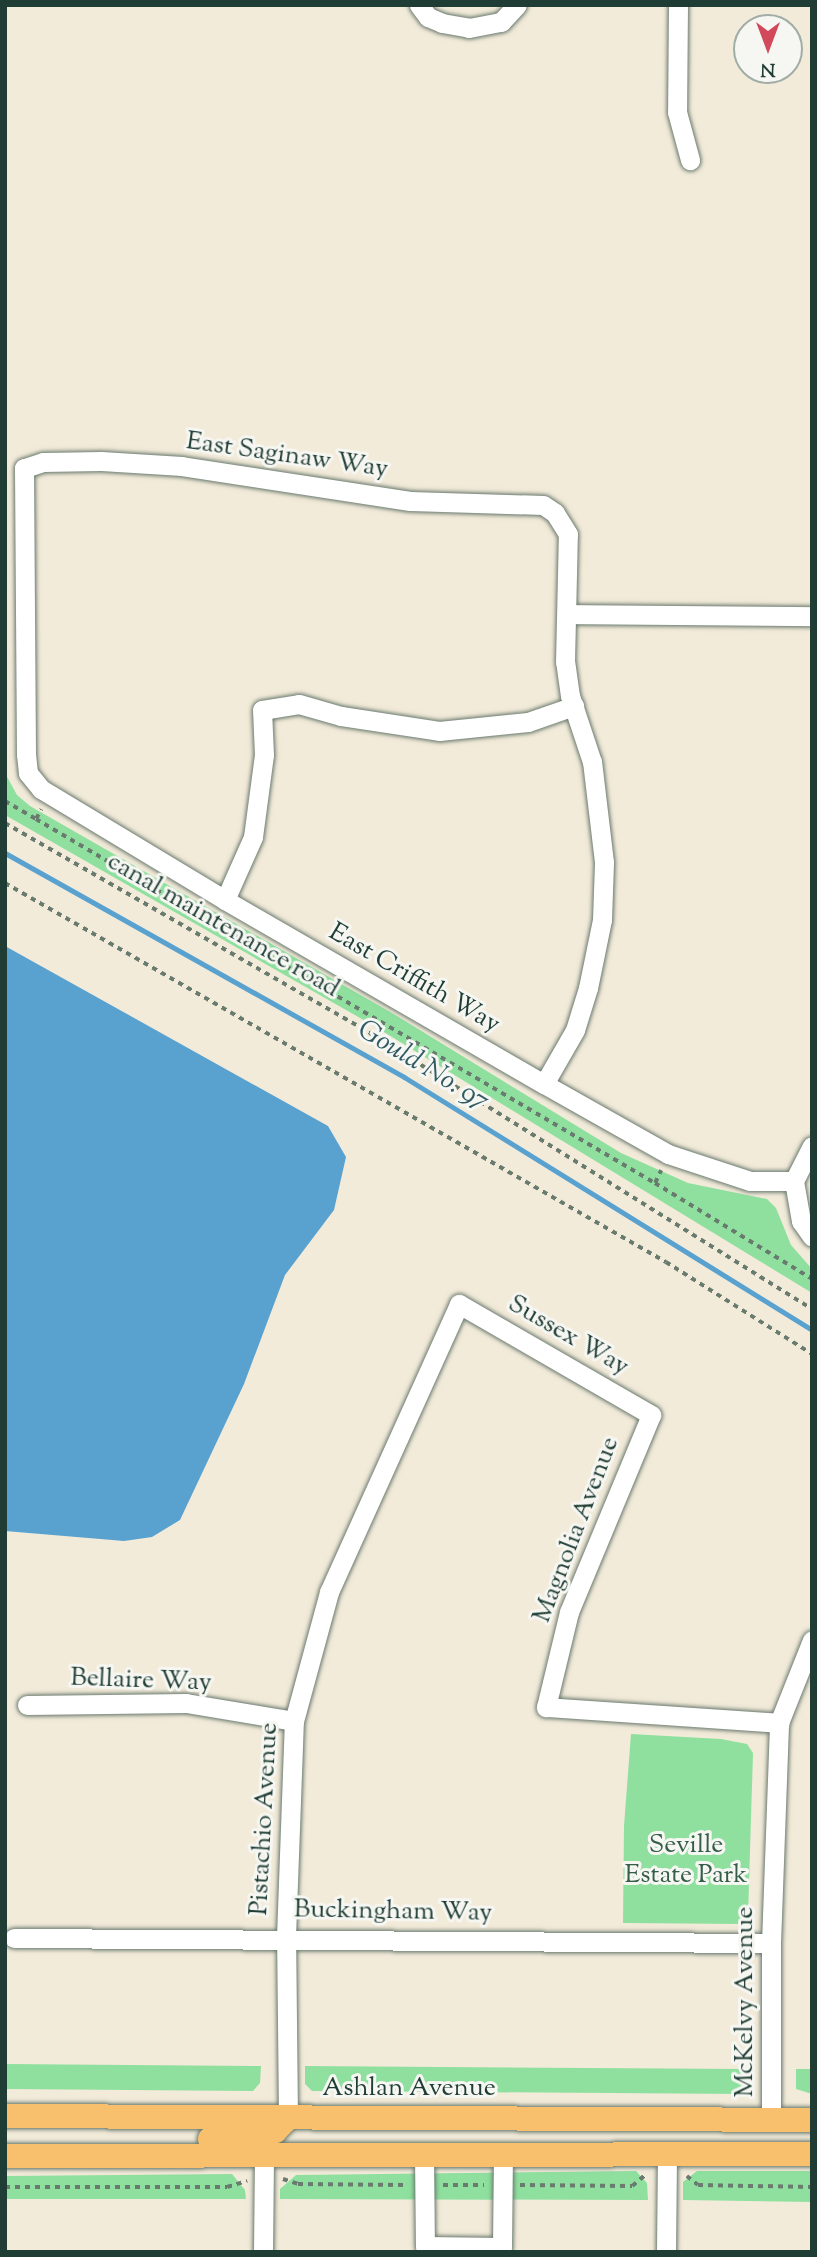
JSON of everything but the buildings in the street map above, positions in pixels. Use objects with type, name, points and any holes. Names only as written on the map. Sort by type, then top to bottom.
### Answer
[{"type":"main road","name":"Ashlan Avenue","points":[[5,2116],[812,2120]]},
{"type":"main road","points":[[146,2155],[187,2139],[259,2136],[275,2131],[288,2118]]},
{"type":"main road","points":[[667,2154],[674,2141],[684,2137],[755,2132],[771,2119]]},
{"type":"main road","points":[[5,2156],[812,2154]]},
{"type":"street","points":[[419,5],[428,17],[442,23],[470,28],[501,22],[517,5]]},
{"type":"street","points":[[678,5],[677,112],[690,160]]},
{"type":"street","name":"East Saginaw Way","points":[[28,773],[23,468],[43,462],[169,465],[410,501],[543,505],[555,513],[568,534],[567,614]]},
{"type":"street","points":[[544,1084],[575,1030],[602,920],[604,862],[592,762],[574,706],[565,662],[567,614],[812,616]]},
{"type":"street","points":[[225,900],[253,837],[264,755],[262,710],[271,705],[299,704],[341,716],[439,731],[528,722],[574,706]]},
{"type":"street","name":"East Criffith Way","points":[[28,773],[49,794],[225,900],[668,1154],[750,1181],[794,1181]]},
{"type":"street","points":[[812,1146],[794,1181],[801,1221],[812,1237]]},
{"type":"street","name":"Sussex Way","points":[[459,1304],[651,1415]]},
{"type":"street","name":"Pistachio Avenue","points":[[288,2118],[286,1937],[294,1721],[329,1592],[459,1304]]},
{"type":"street","name":"Magnolia Avenue","points":[[651,1415],[569,1612],[546,1707],[779,1723]]},
{"type":"street","name":"McKelvy Avenue","points":[[771,2119],[771,1943],[779,1723],[812,1640]]},
{"type":"street","name":"Bellaire Way","points":[[27,1705],[186,1703],[294,1721]]},
{"type":"street","name":"Buckingham Way","points":[[14,1938],[286,1937],[771,1943]]},
{"type":"street","points":[[666,2252],[667,2154]]},
{"type":"street","points":[[263,2252],[264,2155]]},
{"type":"street","points":[[424,2155],[425,2246],[502,2247],[503,2155]]},
{"type":"path","points":[[36,819],[49,794]]},
{"type":"path","points":[[5,801],[655,1183],[812,1279]]},
{"type":"path","name":"canal maintenance road","points":[[5,823],[370,1033],[812,1309]]},
{"type":"path","points":[[5,883],[666,1262],[812,1354]]},
{"type":"path","points":[[655,1183],[668,1154]]},
{"type":"green space","points":[[5,773],[17,795],[30,806],[392,1013],[621,1153],[688,1183],[767,1199],[776,1208],[791,1245],[812,1269],[812,1293],[374,1026],[5,815]]},
{"type":"green space","name":"Seville Estate Park","points":[[631,1734],[721,1739],[747,1744],[753,1753],[748,1916],[740,1924],[623,1923],[624,1826]]},
{"type":"green space","points":[[5,2064],[261,2066],[260,2083],[253,2091],[5,2089]]},
{"type":"green space","points":[[305,2066],[747,2069],[747,2089],[742,2094],[312,2091],[305,2084]]},
{"type":"green space","points":[[796,2069],[812,2069],[812,2094],[796,2089]]},
{"type":"green space","points":[[636,2171],[647,2183],[648,2200],[280,2199],[280,2189],[296,2175]]},
{"type":"green space","points":[[697,2171],[812,2171],[812,2202],[683,2200],[683,2182]]},
{"type":"green space","points":[[232,2174],[245,2190],[246,2199],[5,2199],[5,2176]]},
{"type":"water","points":[[5,946],[328,1126],[346,1157],[334,1210],[285,1275],[244,1384],[180,1520],[152,1537],[124,1541],[5,1531]]},
{"type":"waterway","name":"Gould No. 97","points":[[5,853],[404,1077],[812,1330]]}]
